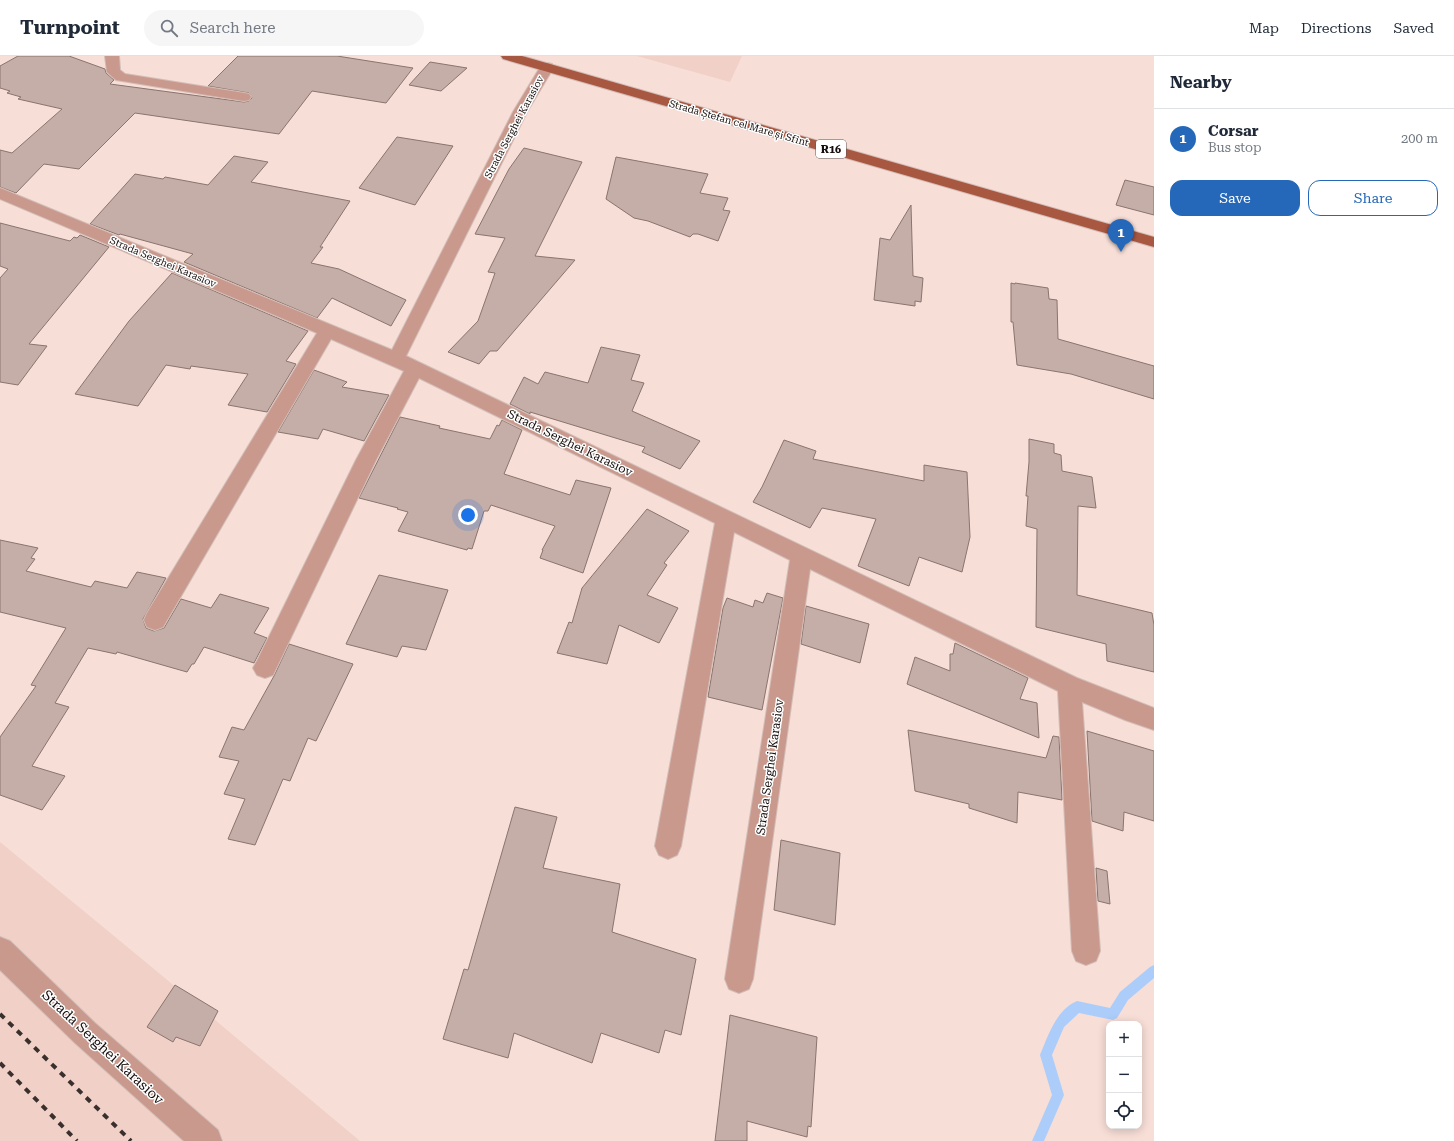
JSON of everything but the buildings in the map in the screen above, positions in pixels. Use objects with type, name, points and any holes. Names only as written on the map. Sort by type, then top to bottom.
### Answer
[{"type":"main road","name":"Strada Ștefan cel Mare și Sfînt","points":[[508,56],[1154,242]]},
{"type":"street","points":[[112,56],[114,72],[121,77],[244,97]]},
{"type":"street","name":"Strada Serghei Karasiov","points":[[396,358],[520,112],[547,67]]},
{"type":"street","name":"Strada Serghei Karasiov","points":[[0,192],[396,358],[1069,685],[1133,712],[1154,719]]},
{"type":"street","points":[[155,620],[327,330]]},
{"type":"street","points":[[265,668],[366,460],[415,368]]},
{"type":"street","points":[[668,846],[726,518]]},
{"type":"street","name":"Strada Serghei Karasiov","points":[[739,978],[801,555]]},
{"type":"street","points":[[1069,685],[1086,951]]},
{"type":"street","name":"Strada Serghei Karasiov","points":[[0,951],[85,1033],[206,1141]]},
{"type":"shaded area","points":[[637,56],[742,56],[730,82]]},
{"type":"shaded area","points":[[0,842],[154,969],[360,1141],[0,1141]]},
{"type":"waterway","points":[[1038,1141],[1058,1095],[1046,1055],[1060,1023],[1077,1007],[1113,1014],[1124,996],[1154,971]]},
{"type":"railway","points":[[0,1014],[131,1141]]},
{"type":"railway","points":[[0,1063],[77,1141]]},
{"type":"place","name":"Corsar","points":[[1121,252]]}]
